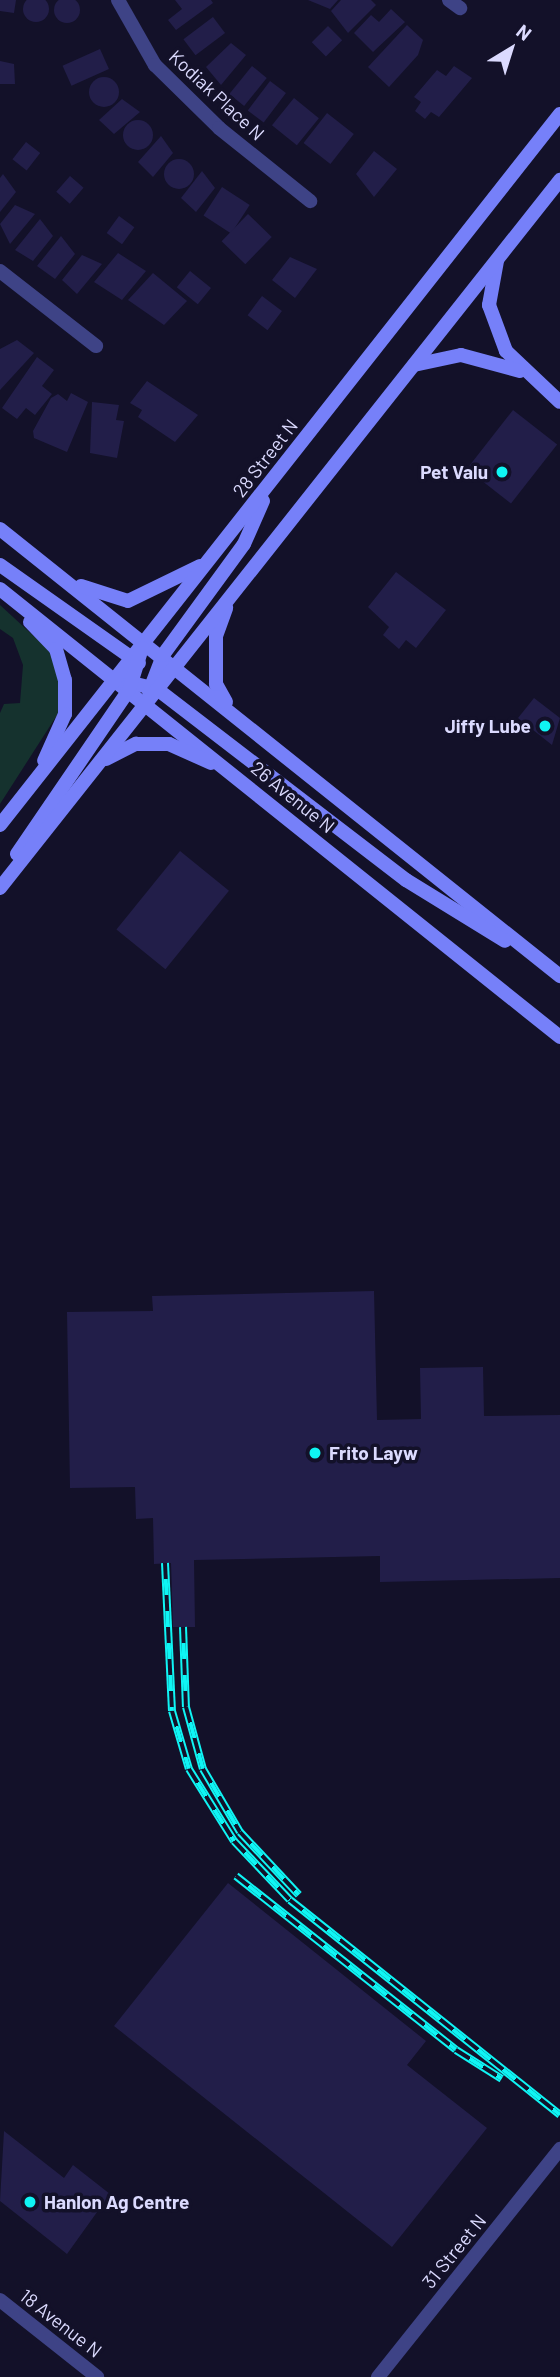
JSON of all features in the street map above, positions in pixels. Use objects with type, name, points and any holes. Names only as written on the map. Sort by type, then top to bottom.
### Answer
[{"type":"main road","name":"28 Street N","points":[[143,644],[560,114]]},
{"type":"main road","points":[[154,687],[175,666],[560,180]]},
{"type":"main road","points":[[497,260],[489,305],[520,371]]},
{"type":"main road","points":[[414,365],[461,355],[520,371],[560,402]]},
{"type":"main road","points":[[0,888],[146,704],[154,687],[160,661],[244,544],[272,480]]},
{"type":"main road","name":"26 Avenue N","points":[[0,528],[68,580],[160,661],[175,666],[557,974]]},
{"type":"main road","points":[[68,580],[128,601],[207,561]]},
{"type":"main road","points":[[0,565],[136,662],[160,661]]},
{"type":"main road","points":[[0,590],[56,649],[65,680],[65,714],[36,780]]},
{"type":"main road","name":"26 Avenue N","points":[[0,590],[115,680],[131,685],[146,704],[560,1037]]},
{"type":"main road","points":[[231,595],[216,636],[216,684],[233,712]]},
{"type":"main road","points":[[0,882],[131,685],[143,644]]},
{"type":"main road","points":[[0,825],[115,680],[136,662]]},
{"type":"main road","points":[[131,685],[154,687],[406,880],[557,974]]},
{"type":"main road","points":[[101,761],[136,744],[169,744],[230,772]]},
{"type":"main road","points":[[480,973],[560,1026]]},
{"type":"street","name":"Kodiak Place N","points":[[118,0],[155,65],[219,128],[310,201]]},
{"type":"street","points":[[0,271],[96,345]]},
{"type":"street","name":"31 Street N","points":[[377,2377],[560,2149]]},
{"type":"street","name":"18 Avenue N","points":[[0,2300],[97,2377]]},
{"type":"green space","points":[[0,605],[51,652],[60,687],[59,712],[0,804],[0,713],[4,704],[20,703],[23,665],[13,638],[0,629]]},
{"type":"building","points":[[36,-4],[45,0],[49,9],[45,18],[36,22],[27,18],[23,9],[27,0]]},
{"type":"building","points":[[67,-3],[76,1],[80,10],[76,19],[67,23],[58,19],[54,10],[58,1]]},
{"type":"building","points":[[0,0],[16,0],[14,13],[0,11]]},
{"type":"building","points":[[175,0],[211,0],[213,3],[176,30],[168,20],[182,9]]},
{"type":"building","points":[[308,0],[338,0],[330,9]]},
{"type":"building","points":[[341,0],[371,0],[376,5],[348,33],[331,11]]},
{"type":"building","points":[[391,9],[405,22],[373,52],[354,33],[371,15],[379,22]]},
{"type":"building","points":[[213,17],[225,33],[195,55],[183,39]]},
{"type":"building","points":[[407,25],[423,40],[418,55],[389,87],[368,67]]},
{"type":"building","points":[[328,26],[342,40],[326,56],[312,42]]},
{"type":"building","points":[[231,43],[246,55],[221,85],[206,67]]},
{"type":"building","points":[[100,49],[109,69],[71,86],[63,66]]},
{"type":"building","points":[[0,61],[14,64],[15,84],[0,84]]},
{"type":"building","points":[[252,66],[267,78],[244,106],[229,94]]},
{"type":"building","points":[[454,66],[472,78],[439,117],[431,112],[425,119],[415,111],[421,102],[414,97],[437,70],[446,76]]},
{"type":"building","points":[[104,77],[115,81],[119,92],[115,103],[104,107],[93,103],[89,92],[93,81]]},
{"type":"building","points":[[270,81],[286,93],[264,123],[248,111]]},
{"type":"building","points":[[294,98],[319,118],[297,145],[272,125]]},
{"type":"building","points":[[122,99],[140,112],[114,134],[99,120]]},
{"type":"building","points":[[327,113],[354,134],[330,164],[304,143]]},
{"type":"building","points":[[138,120],[144,121],[152,129],[152,141],[144,149],[138,150],[132,149],[124,141],[123,135],[124,129],[132,121]]},
{"type":"building","points":[[161,136],[173,153],[153,177],[138,162]]},
{"type":"building","points":[[26,142],[40,153],[27,170],[12,159]]},
{"type":"building","points":[[374,151],[397,169],[374,197],[356,174]]},
{"type":"building","points":[[179,159],[190,163],[194,174],[190,185],[179,189],[168,185],[164,174],[168,163]]},
{"type":"building","points":[[202,171],[215,188],[196,212],[181,198]]},
{"type":"building","points":[[3,174],[16,192],[0,212],[0,178]]},
{"type":"building","points":[[70,176],[84,188],[70,204],[56,192]]},
{"type":"building","points":[[222,187],[250,205],[231,233],[203,216]]},
{"type":"building","points":[[15,205],[35,214],[10,244],[0,224]]},
{"type":"building","points":[[248,214],[272,237],[245,264],[222,241]]},
{"type":"building","points":[[119,216],[134,227],[122,244],[107,233]]},
{"type":"building","points":[[40,219],[53,236],[33,261],[15,250]]},
{"type":"building","points":[[61,236],[75,254],[55,279],[37,266]]},
{"type":"building","points":[[118,253],[146,271],[122,300],[94,282]]},
{"type":"building","points":[[82,255],[102,264],[77,294],[62,280]]},
{"type":"building","points":[[290,257],[317,269],[295,298],[272,280]]},
{"type":"building","points":[[190,271],[211,288],[198,304],[177,287]]},
{"type":"building","points":[[153,273],[187,301],[164,325],[128,300]]},
{"type":"building","points":[[262,296],[282,311],[268,330],[248,315]]},
{"type":"building","points":[[17,340],[34,353],[0,390],[0,349]]},
{"type":"building","points":[[37,357],[54,370],[42,386],[52,394],[35,415],[26,408],[17,419],[2,408]]},
{"type":"building","points":[[147,381],[198,415],[175,442],[138,417],[142,410],[130,403]]},
{"type":"building","points":[[71,393],[88,402],[67,452],[34,438],[33,431],[51,398],[58,394],[67,401]]},
{"type":"building","points":[[92,402],[119,405],[116,420],[124,421],[117,458],[90,453]]},
{"type":"building","points":[[513,410],[557,444],[511,504],[467,469]]},
{"type":"building","points":[[396,572],[446,610],[416,648],[406,640],[399,649],[383,635],[389,627],[368,607]]},
{"type":"building","name":"Jiffy Lube","points":[[534,698],[560,718],[552,745],[518,718]]},
{"type":"building","points":[[180,851],[229,891],[165,969],[116,929]]},
{"type":"building","name":"Frito Layw","points":[[374,1291],[377,1420],[421,1419],[420,1368],[483,1367],[484,1416],[560,1415],[560,1578],[380,1582],[380,1556],[194,1560],[195,1627],[173,1627],[171,1563],[154,1564],[153,1518],[136,1519],[135,1487],[70,1488],[67,1312],[153,1311],[152,1296]]},
{"type":"building","points":[[228,1883],[426,2041],[407,2065],[487,2128],[392,2247],[114,2026]]},
{"type":"building","points":[[4,2131],[64,2178],[73,2165],[110,2194],[67,2254],[0,2201]]},
{"type":"railway","points":[[165,1563],[172,1711],[189,1769],[234,1841],[290,1900],[560,2115]]},
{"type":"railway","points":[[183,1627],[186,1707],[203,1769],[240,1832],[299,1895]]},
{"type":"railway","points":[[236,1876],[456,2050],[502,2079]]},
{"type":"place","name":"Pet Valu","points":[[502,472]]},
{"type":"place","name":"Jiffy Lube","points":[[545,726]]},
{"type":"place","name":"Frito Layw","points":[[315,1453]]},
{"type":"place","name":"Hanlon Ag Centre","points":[[30,2202]]}]
